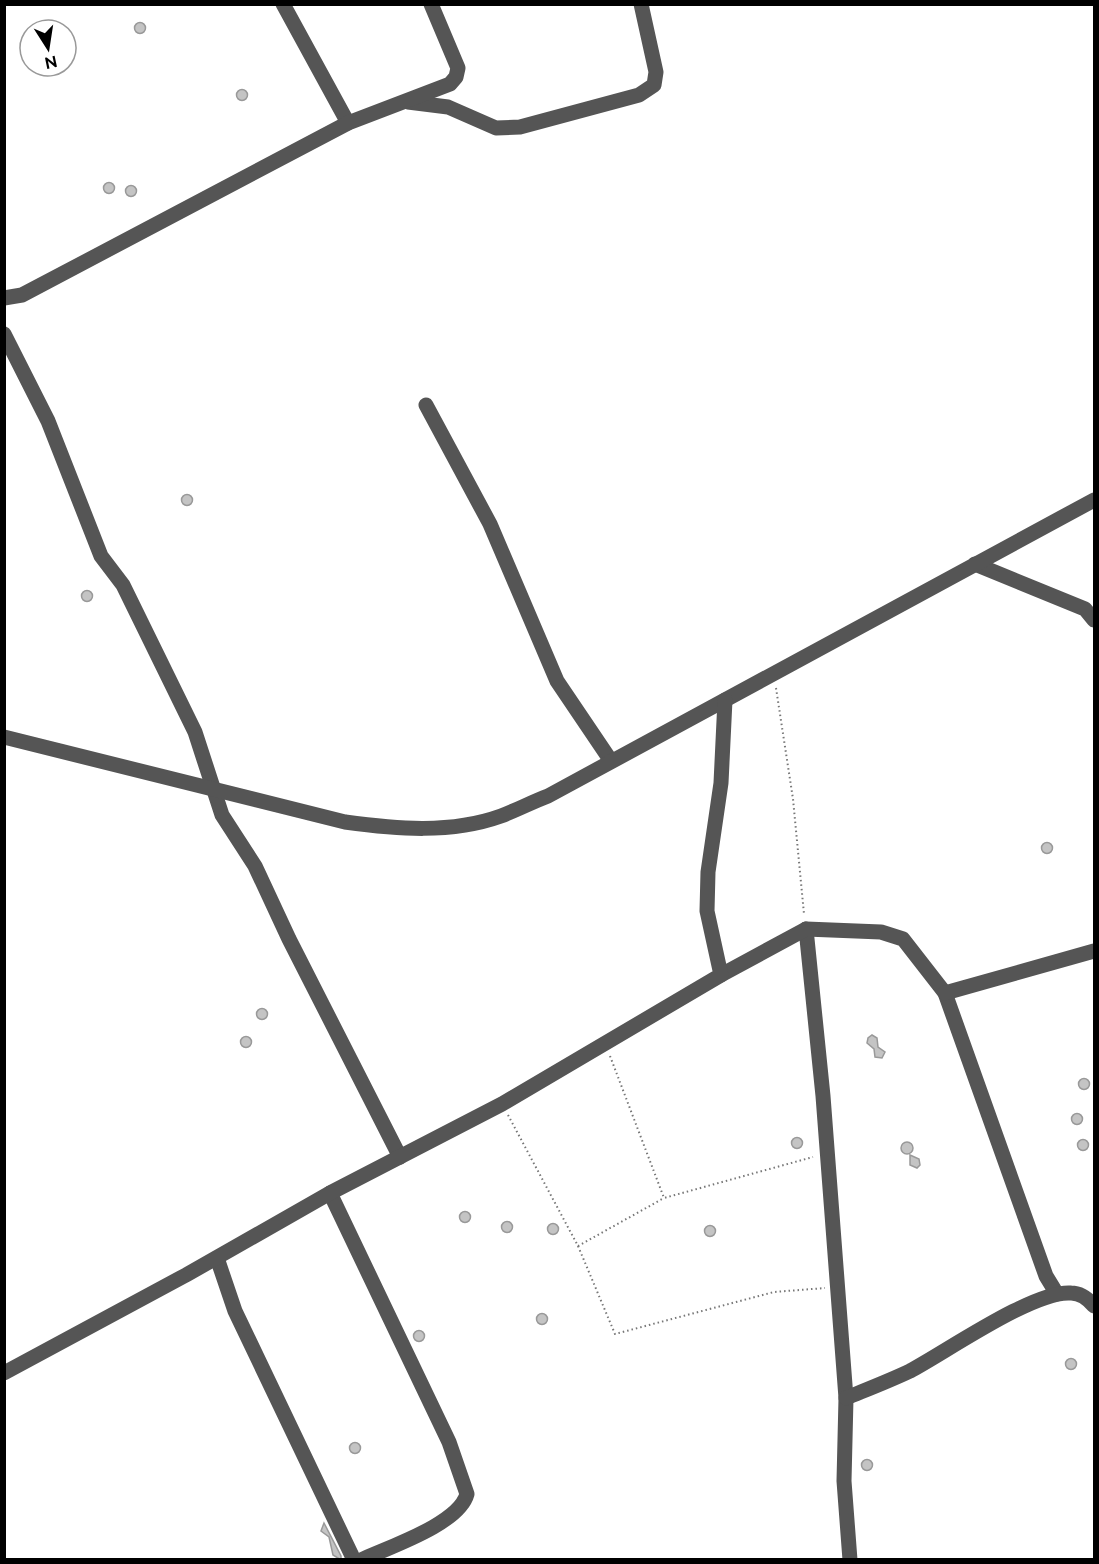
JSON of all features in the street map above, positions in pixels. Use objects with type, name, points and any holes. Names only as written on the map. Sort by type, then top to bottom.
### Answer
[{"type":"street","points":[[283,4],[348,123]]},
{"type":"street","points":[[4,298],[22,296],[348,123],[450,84],[456,77],[458,68],[431,4]]},
{"type":"street","points":[[405,101],[448,107],[496,128],[506,128],[520,127],[639,95],[654,85],[656,72],[641,4]]},
{"type":"street","points":[[4,334],[48,421],[102,556],[123,585],[195,732],[222,815],[261,877],[294,949],[400,1157]]},
{"type":"street","points":[[426,405],[490,524],[557,681],[611,761]]},
{"type":"street","points":[[4,738],[345,822],[391,828],[444,828],[499,816],[548,796],[1095,500]]},
{"type":"street","points":[[975,564],[1085,609],[1095,620]]},
{"type":"street","points":[[721,975],[707,911],[708,872],[721,783],[725,700]]},
{"type":"street","points":[[806,929],[827,1153],[846,1398],[844,1481],[850,1560]]},
{"type":"street","points":[[4,1373],[217,1258],[330,1193],[502,1104],[721,975],[806,929],[881,932],[903,939],[945,993],[1046,1276],[1057,1294]]},
{"type":"street","points":[[945,993],[1095,951]]},
{"type":"street","points":[[330,1193],[449,1442],[467,1494],[465,1502],[452,1516],[361,1560]]},
{"type":"street","points":[[217,1258],[235,1311],[354,1560]]},
{"type":"street","points":[[846,1398],[909,1371],[1010,1315],[1057,1294],[1073,1293],[1088,1299],[1095,1306]]},
{"type":"path","points":[[774,673],[793,799],[806,929]]},
{"type":"path","points":[[605,1043],[664,1198]]},
{"type":"path","points":[[502,1104],[578,1246],[615,1334],[774,1292],[836,1287]]},
{"type":"path","points":[[578,1246],[664,1198],[827,1153]]},
{"type":"building","points":[[140,22],[146,28],[140,34],[134,28]]},
{"type":"building","points":[[242,89],[248,95],[242,101],[236,95]]},
{"type":"building","points":[[109,182],[115,188],[109,194],[103,188]]},
{"type":"building","points":[[131,185],[137,191],[131,197],[125,191]]},
{"type":"building","points":[[187,494],[193,500],[187,506],[181,500]]},
{"type":"building","points":[[87,590],[93,596],[87,602],[81,596]]},
{"type":"building","points":[[1047,842],[1053,848],[1047,854],[1041,848]]},
{"type":"building","points":[[262,1008],[268,1014],[262,1020],[256,1014]]},
{"type":"building","points":[[872,1035],[877,1038],[878,1047],[885,1052],[882,1058],[875,1057],[874,1049],[867,1043],[868,1038]]},
{"type":"building","points":[[246,1036],[252,1042],[246,1048],[240,1042]]},
{"type":"building","points":[[1084,1078],[1090,1084],[1084,1090],[1078,1084]]},
{"type":"building","points":[[1077,1113],[1083,1119],[1077,1125],[1071,1119]]},
{"type":"building","points":[[797,1137],[803,1143],[797,1149],[791,1143]]},
{"type":"building","points":[[1083,1139],[1089,1145],[1083,1151],[1077,1145]]},
{"type":"building","points":[[907,1142],[913,1148],[907,1154],[901,1148]]},
{"type":"building","points":[[910,1155],[919,1159],[920,1165],[917,1168],[910,1165]]},
{"type":"building","points":[[465,1211],[471,1217],[465,1223],[459,1217]]},
{"type":"building","points":[[507,1221],[513,1227],[507,1233],[501,1227]]},
{"type":"building","points":[[553,1223],[559,1229],[553,1235],[547,1229]]},
{"type":"building","points":[[710,1225],[716,1231],[710,1237],[704,1231]]},
{"type":"building","points":[[542,1313],[548,1319],[542,1325],[536,1319]]},
{"type":"building","points":[[419,1330],[425,1336],[419,1342],[413,1336]]},
{"type":"building","points":[[1071,1358],[1077,1364],[1071,1370],[1065,1364]]},
{"type":"building","points":[[355,1442],[361,1448],[355,1454],[349,1448]]},
{"type":"building","points":[[867,1459],[873,1465],[867,1471],[861,1465]]},
{"type":"building","points":[[324,1523],[341,1560],[333,1555],[329,1537],[321,1531]]}]
